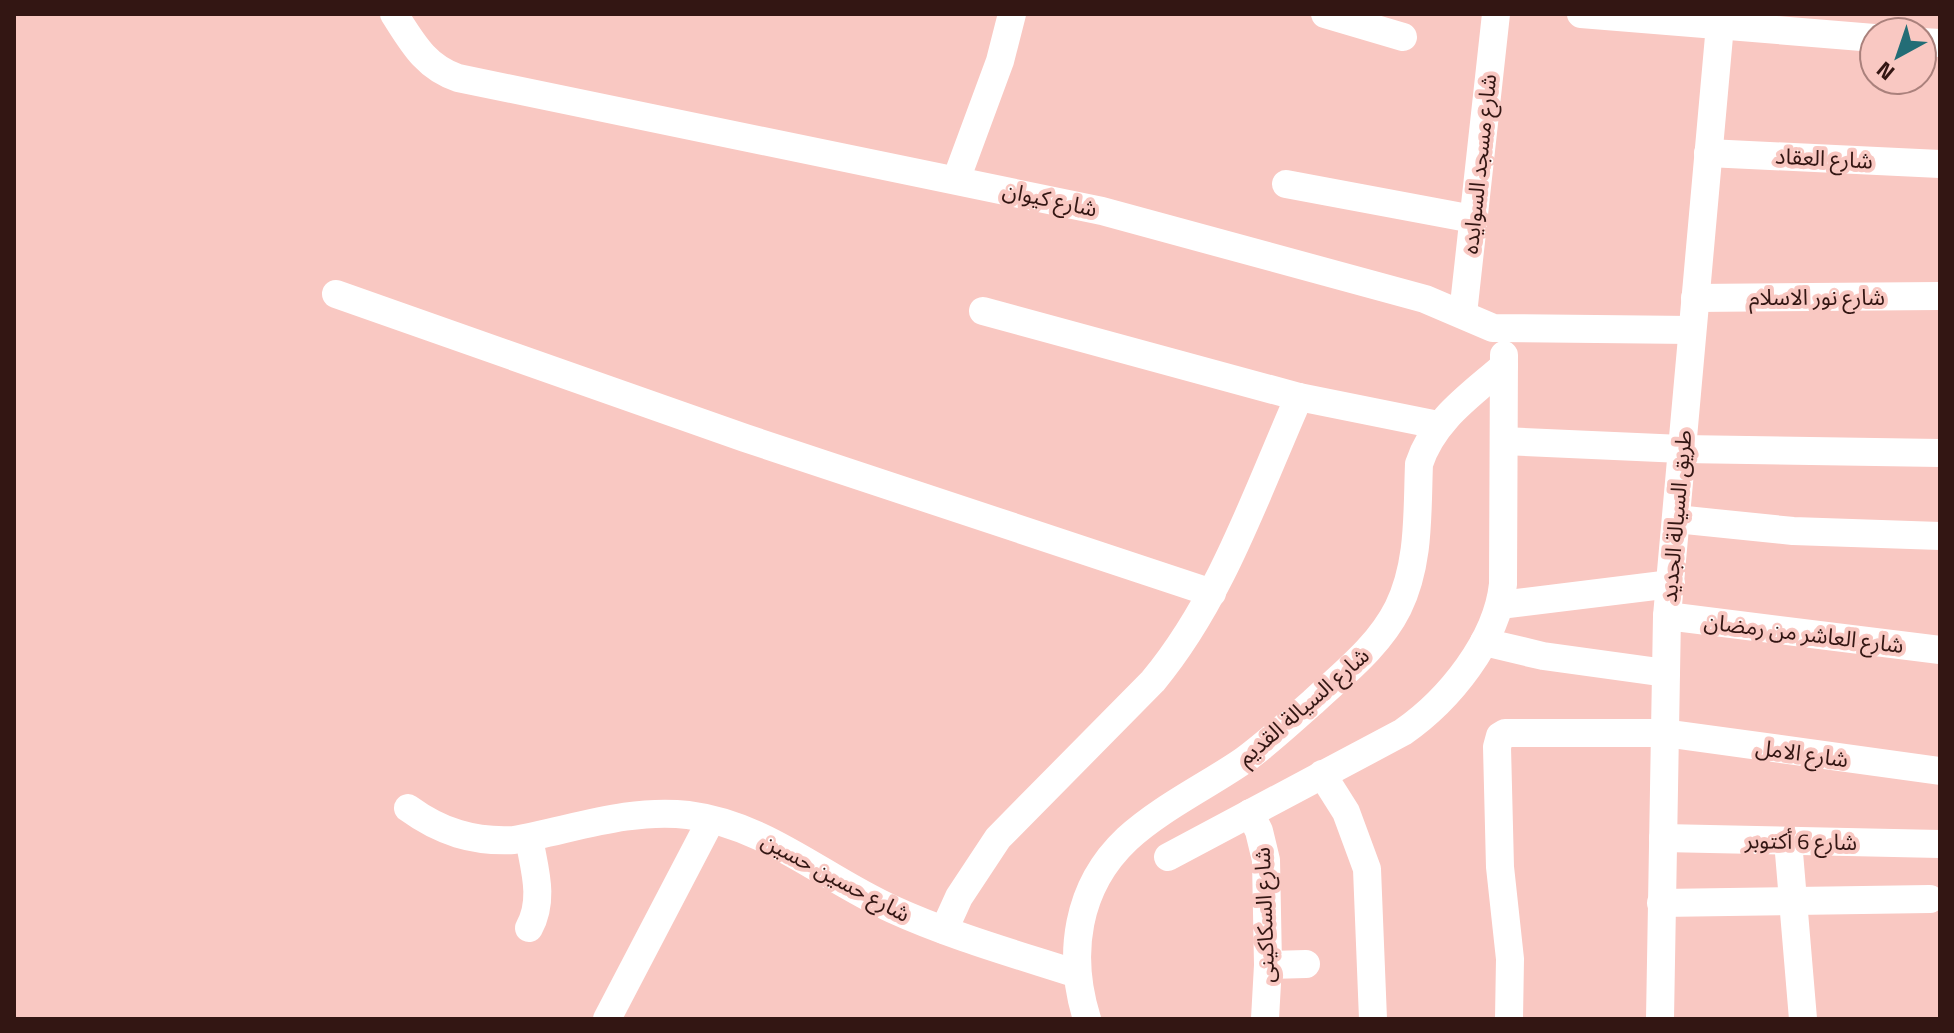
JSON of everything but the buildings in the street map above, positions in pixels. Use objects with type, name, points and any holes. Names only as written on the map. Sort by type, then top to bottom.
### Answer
[{"type":"street","name":"شارع كيوان","points":[[394,14],[414,45],[433,66],[458,78],[1102,211],[1203,236],[1425,299],[1483,325],[1505,329],[1692,330]]},
{"type":"street","points":[[956,180],[997,70],[1012,14]]},
{"type":"street","points":[[1325,14],[1364,20],[1403,37]]},
{"type":"street","name":"شارع مسجد السوايده","points":[[1463,314],[1496,14]]},
{"type":"street","points":[[1596,15],[1720,20],[1858,36]]},
{"type":"street","name":"طريق السيالة الجديد","points":[[1660,1019],[1667,616],[1720,20]]},
{"type":"street","name":"شارع العقاد","points":[[1708,153],[1940,164]]},
{"type":"street","points":[[1286,184],[1473,219]]},
{"type":"street","points":[[336,294],[745,438],[1212,593]]},
{"type":"street","name":"شارع نور الاسلام","points":[[1695,298],[1940,296]]},
{"type":"street","points":[[983,311],[1299,397],[1438,425]]},
{"type":"street","points":[[1168,857],[1421,720],[1451,688],[1484,642],[1500,605],[1504,573],[1505,329]]},
{"type":"street","name":"شارع السيالة القديم","points":[[1087,1019],[1077,974],[1076,953],[1082,911],[1100,872],[1113,854],[1144,826],[1262,747],[1362,657],[1388,625],[1412,570],[1419,464],[1430,437],[1438,425],[1504,366]]},
{"type":"street","points":[[944,930],[977,867],[998,838],[1153,681],[1182,644],[1212,593],[1299,397]]},
{"type":"street","points":[[1504,441],[1682,449],[1940,453]]},
{"type":"street","points":[[1676,519],[1793,531],[1940,536]]},
{"type":"street","points":[[1500,605],[1671,584]]},
{"type":"street","name":"شارع العاشر من رمضان","points":[[1667,616],[1940,650]]},
{"type":"street","points":[[1484,642],[1543,656],[1666,673]]},
{"type":"street","name":"شارع الامل","points":[[1509,1019],[1510,959],[1499,839],[1497,747],[1500,736],[1511,731],[1664,733],[1940,771]]},
{"type":"street","points":[[1322,774],[1346,812],[1367,869],[1373,1019]]},
{"type":"street","name":"شارع حسين حسين","points":[[408,808],[435,826],[465,837],[497,841],[529,838],[643,814],[688,815],[711,820],[773,841],[866,896],[944,930],[1077,974]]},
{"type":"street","name":"شارع السكاكينى","points":[[1250,813],[1265,849],[1268,965],[1265,1019]]},
{"type":"street","points":[[607,1019],[711,820]]},
{"type":"street","points":[[529,838],[539,897],[529,928]]},
{"type":"street","name":"شارع 6 أكتوبر","points":[[1663,838],[1940,844]]},
{"type":"street","points":[[1788,841],[1803,1019]]},
{"type":"street","points":[[1661,903],[1930,899]]},
{"type":"street","points":[[1268,965],[1306,964]]}]
